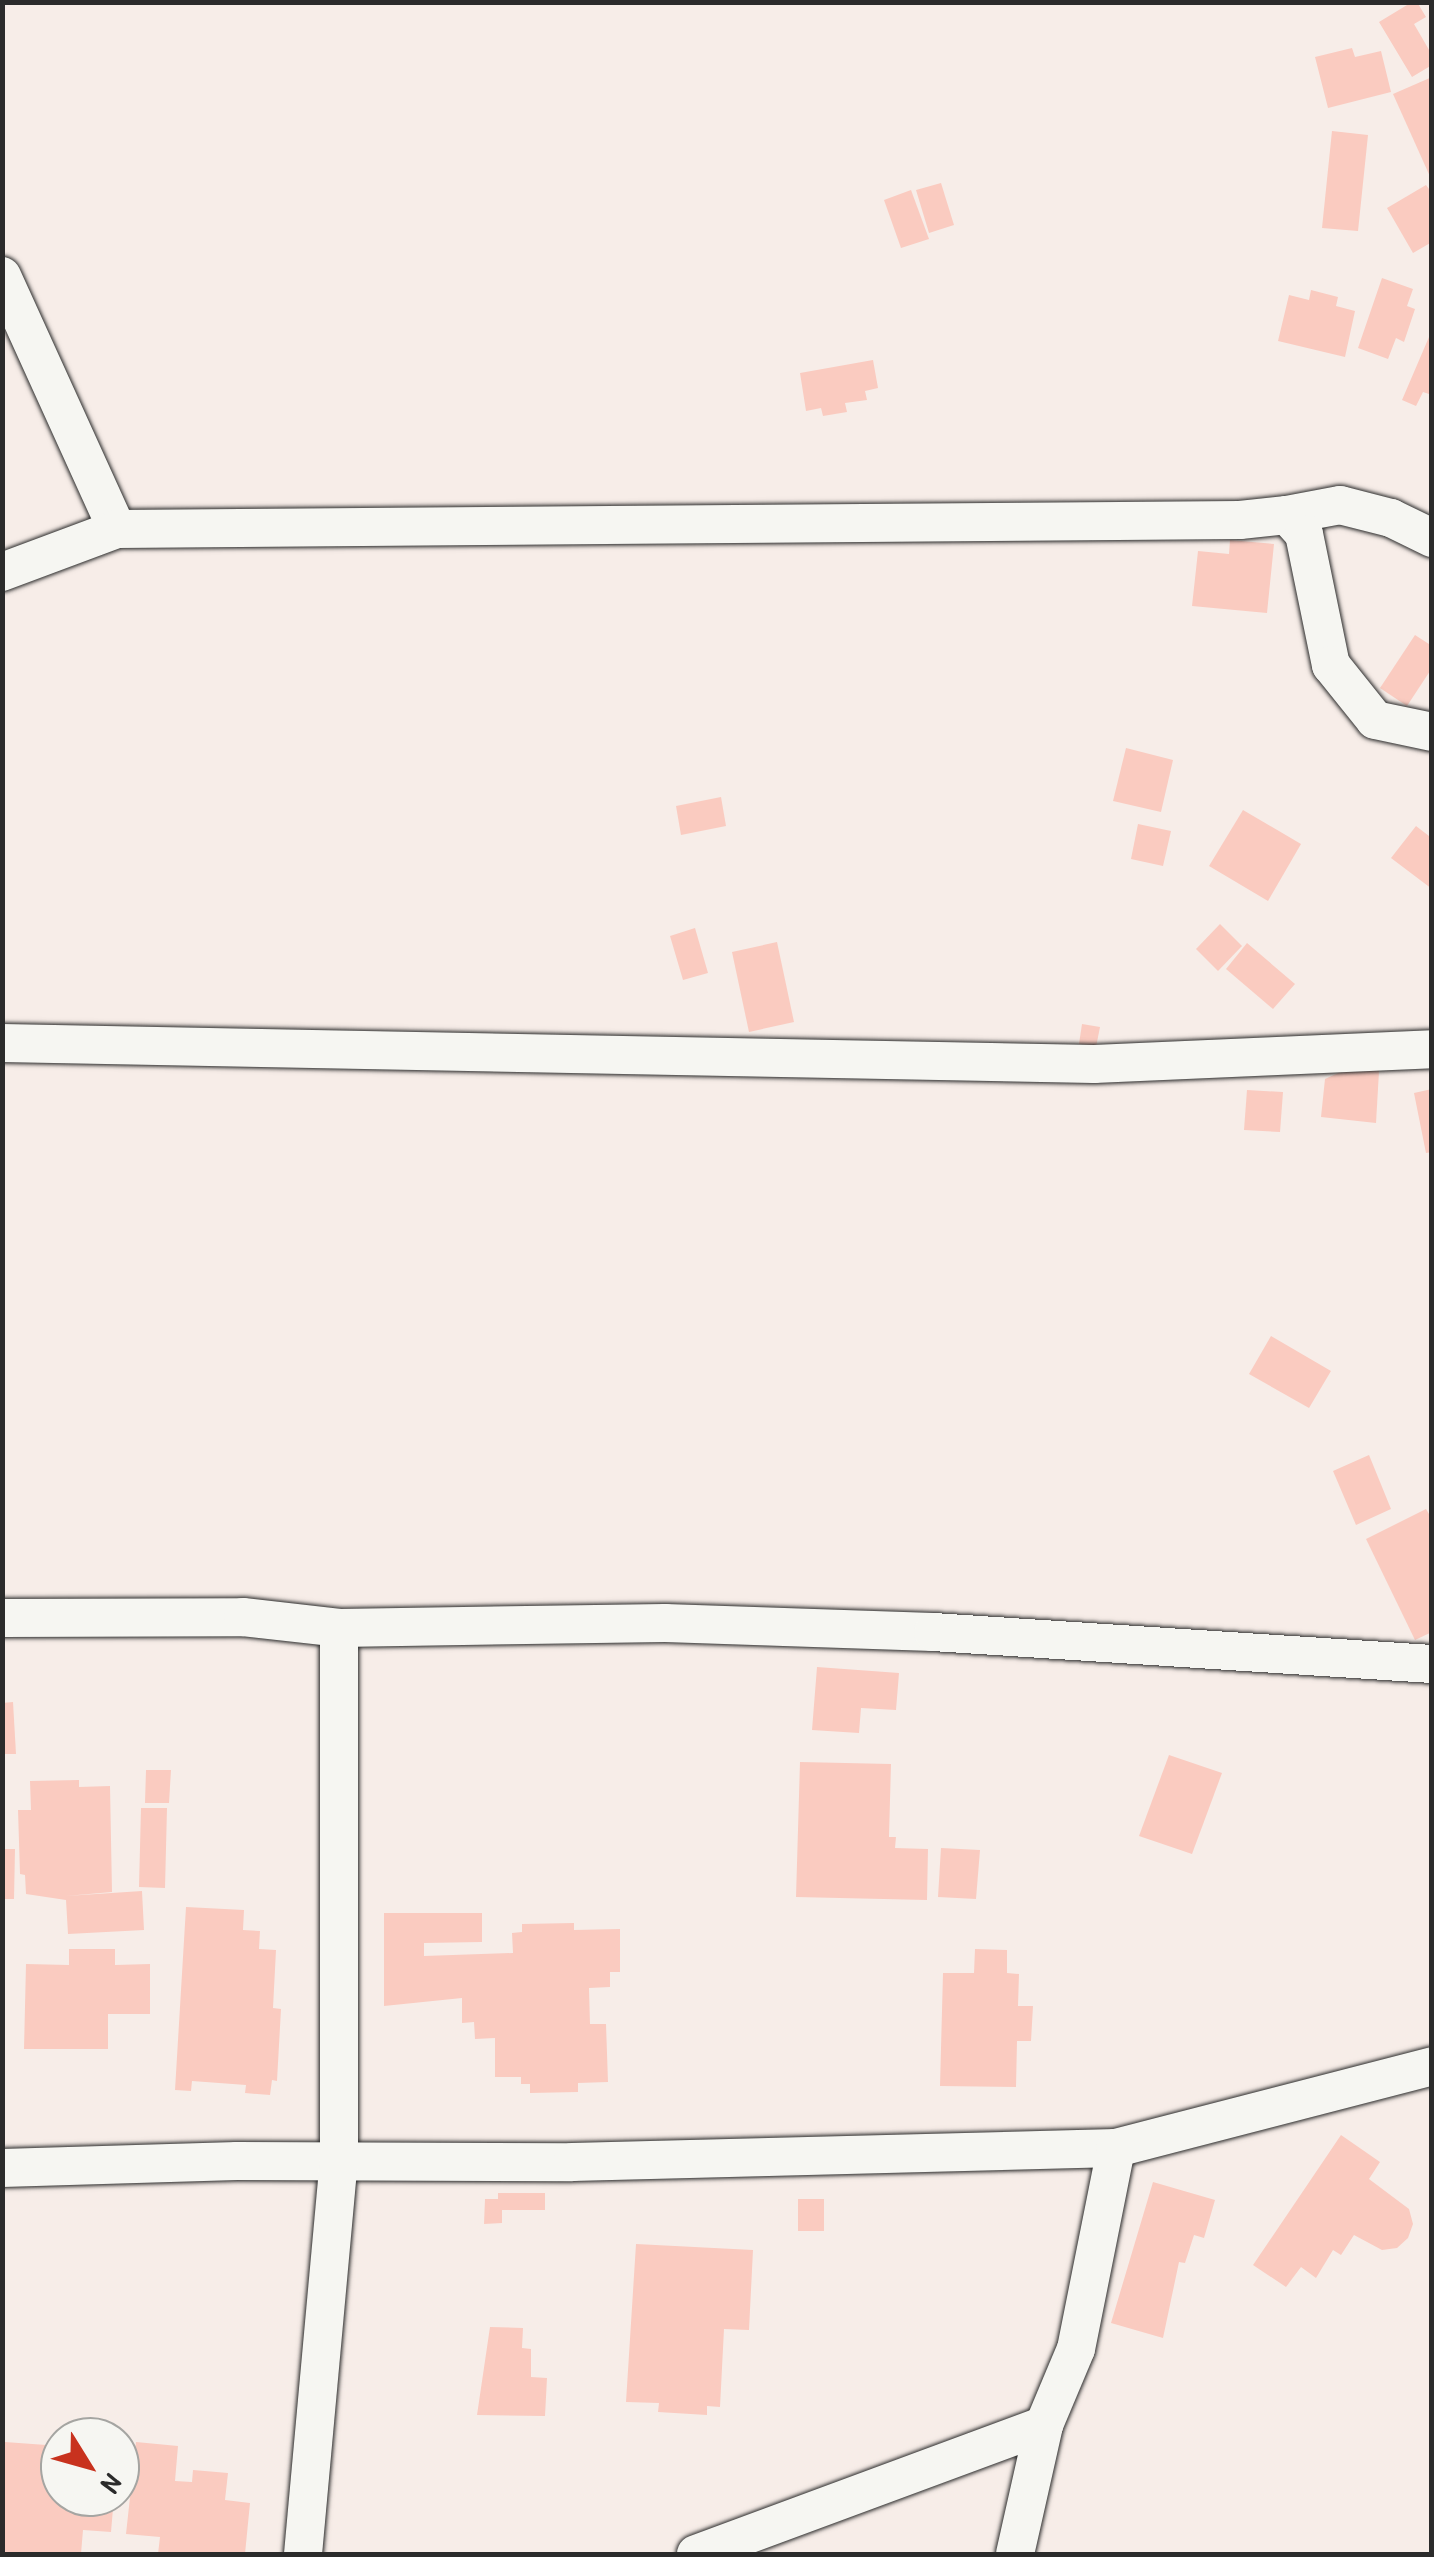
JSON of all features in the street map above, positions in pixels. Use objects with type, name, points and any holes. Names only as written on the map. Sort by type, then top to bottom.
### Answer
[{"type":"street","points":[[2,276],[116,529]]},
{"type":"street","points":[[2,572],[116,529],[1240,520],[1340,505],[1391,518],[1432,538]]},
{"type":"street","points":[[1288,515],[1304,534],[1331,665],[1375,720],[1432,732]]},
{"type":"street","points":[[2,1043],[1094,1064],[1432,1049]]},
{"type":"street","points":[[2,1618],[243,1617],[339,1628],[666,1623],[932,1632],[1432,1664]]},
{"type":"street","points":[[303,2554],[339,2162],[339,1628]]},
{"type":"street","points":[[2,2168],[572,2162],[1116,2148],[1432,2066]]},
{"type":"street","points":[[1015,2554],[1044,2425],[1076,2349],[1116,2148]]},
{"type":"street","points":[[696,2554],[1044,2425]]},
{"type":"building","points":[[1417,2],[1426,17],[1414,24],[1432,55],[1432,65],[1412,77],[1379,22]]},
{"type":"building","points":[[1352,48],[1355,57],[1381,51],[1391,92],[1328,108],[1315,57]]},
{"type":"building","points":[[1432,77],[1432,181],[1393,94]]},
{"type":"building","points":[[1332,131],[1368,135],[1358,231],[1322,228]]},
{"type":"building","points":[[941,183],[954,225],[929,233],[916,190]]},
{"type":"building","points":[[1426,185],[1432,193],[1432,242],[1413,253],[1387,208]]},
{"type":"building","points":[[911,190],[929,239],[901,248],[884,200]]},
{"type":"building","points":[[1382,278],[1413,289],[1407,306],[1415,309],[1404,342],[1396,338],[1388,359],[1358,348]]},
{"type":"building","points":[[1311,290],[1338,297],[1336,306],[1355,311],[1345,357],[1278,341],[1289,295],[1309,300]]},
{"type":"building","points":[[1432,330],[1432,395],[1423,392],[1416,406],[1402,400]]},
{"type":"building","points":[[873,360],[878,388],[865,391],[867,400],[845,403],[847,412],[823,416],[821,408],[806,411],[800,373]]},
{"type":"building","points":[[1230,540],[1274,544],[1267,613],[1192,606],[1198,551],[1229,554]]},
{"type":"building","points":[[1415,635],[1432,646],[1432,668],[1407,706],[1380,688]]},
{"type":"building","points":[[1126,748],[1173,760],[1161,812],[1113,801]]},
{"type":"building","points":[[721,797],[726,826],[681,835],[676,806]]},
{"type":"building","points":[[1243,810],[1301,844],[1268,901],[1209,866]]},
{"type":"building","points":[[1138,824],[1171,831],[1163,866],[1131,859]]},
{"type":"building","points":[[1416,826],[1429,836],[1432,833],[1432,889],[1391,858]]},
{"type":"building","points":[[1220,924],[1242,946],[1218,971],[1196,949]]},
{"type":"building","points":[[695,928],[708,973],[683,980],[670,936]]},
{"type":"building","points":[[777,942],[794,1022],[749,1032],[732,952]]},
{"type":"building","points":[[1247,943],[1295,984],[1273,1009],[1226,969]]},
{"type":"building","points":[[1082,1024],[1100,1027],[1096,1047],[1079,1044]]},
{"type":"building","points":[[1380,1054],[1376,1123],[1321,1117],[1325,1079]]},
{"type":"building","points":[[1432,1089],[1432,1152],[1426,1153],[1414,1093]]},
{"type":"building","points":[[1247,1090],[1283,1092],[1280,1132],[1244,1130]]},
{"type":"building","points":[[1271,1336],[1331,1371],[1309,1408],[1249,1374]]},
{"type":"building","points":[[1369,1455],[1391,1509],[1356,1525],[1333,1471]]},
{"type":"building","points":[[1426,1509],[1432,1519],[1432,1632],[1415,1640],[1366,1539]]},
{"type":"building","points":[[817,1667],[899,1673],[896,1710],[861,1708],[859,1733],[812,1730]]},
{"type":"building","points":[[13,1702],[16,1754],[2,1754],[2,1703]]},
{"type":"building","points":[[1169,1755],[1222,1773],[1192,1854],[1139,1836]]},
{"type":"building","points":[[800,1762],[891,1764],[889,1837],[896,1837],[895,1848],[928,1849],[927,1900],[796,1897]]},
{"type":"building","points":[[146,1770],[171,1770],[169,1803],[145,1803]]},
{"type":"building","points":[[79,1780],[79,1787],[110,1786],[112,1892],[66,1896],[142,1891],[144,1930],[68,1934],[66,1900],[26,1894],[25,1875],[20,1874],[18,1810],[31,1810],[30,1781]]},
{"type":"building","points":[[141,1808],[167,1808],[165,1888],[139,1887]]},
{"type":"building","points":[[941,1848],[980,1850],[976,1899],[938,1897]]},
{"type":"building","points":[[2,1849],[15,1849],[14,1899],[2,1899]]},
{"type":"building","points":[[186,1907],[244,1910],[243,1930],[260,1931],[259,1949],[276,1950],[273,2008],[281,2009],[277,2081],[272,2080],[270,2095],[245,2093],[246,2085],[192,2081],[191,2091],[175,2090]]},
{"type":"building","points":[[384,1913],[482,1913],[482,1942],[424,1943],[424,1956],[513,1953],[512,1933],[522,1932],[522,1924],[574,1923],[574,1930],[620,1929],[620,1972],[610,1972],[610,1987],[589,1988],[590,2024],[606,2024],[608,2082],[578,2083],[578,2092],[530,2093],[530,2084],[521,2084],[521,2077],[495,2077],[495,2038],[475,2039],[474,2022],[462,2023],[462,1998],[384,2006]]},
{"type":"building","points":[[69,1949],[115,1949],[115,1965],[150,1964],[150,2014],[108,2014],[108,2049],[24,2049],[26,1964],[69,1965]]},
{"type":"building","points":[[975,1949],[1007,1950],[1007,1973],[1019,1974],[1018,2006],[1033,2006],[1031,2041],[1017,2041],[1016,2087],[940,2086],[943,1973],[974,1973]]},
{"type":"building","points":[[1341,2135],[1380,2162],[1369,2179],[1409,2209],[1413,2224],[1408,2238],[1397,2248],[1382,2250],[1354,2235],[1341,2255],[1333,2250],[1316,2278],[1301,2267],[1286,2287],[1253,2265]]},
{"type":"building","points":[[1153,2182],[1215,2200],[1204,2238],[1194,2235],[1185,2263],[1179,2262],[1163,2338],[1111,2323]]},
{"type":"building","points":[[498,2193],[545,2193],[545,2210],[502,2210],[502,2223],[484,2224],[485,2199],[498,2199]]},
{"type":"building","points":[[798,2199],[824,2199],[824,2231],[798,2231]]},
{"type":"building","points":[[636,2244],[753,2250],[749,2330],[724,2329],[720,2407],[707,2406],[707,2415],[658,2412],[659,2403],[626,2402]]},
{"type":"building","points":[[490,2327],[523,2328],[522,2348],[531,2349],[531,2377],[547,2378],[545,2416],[477,2415]]},
{"type":"building","points":[[5,2442],[40,2445],[40,2517],[112,2517],[111,2532],[83,2530],[81,2554],[2,2554]]},
{"type":"building","points":[[140,2442],[178,2446],[175,2481],[192,2482],[193,2470],[228,2473],[225,2500],[250,2503],[245,2554],[158,2554],[160,2537],[126,2534],[128,2517],[140,2517]]}]
